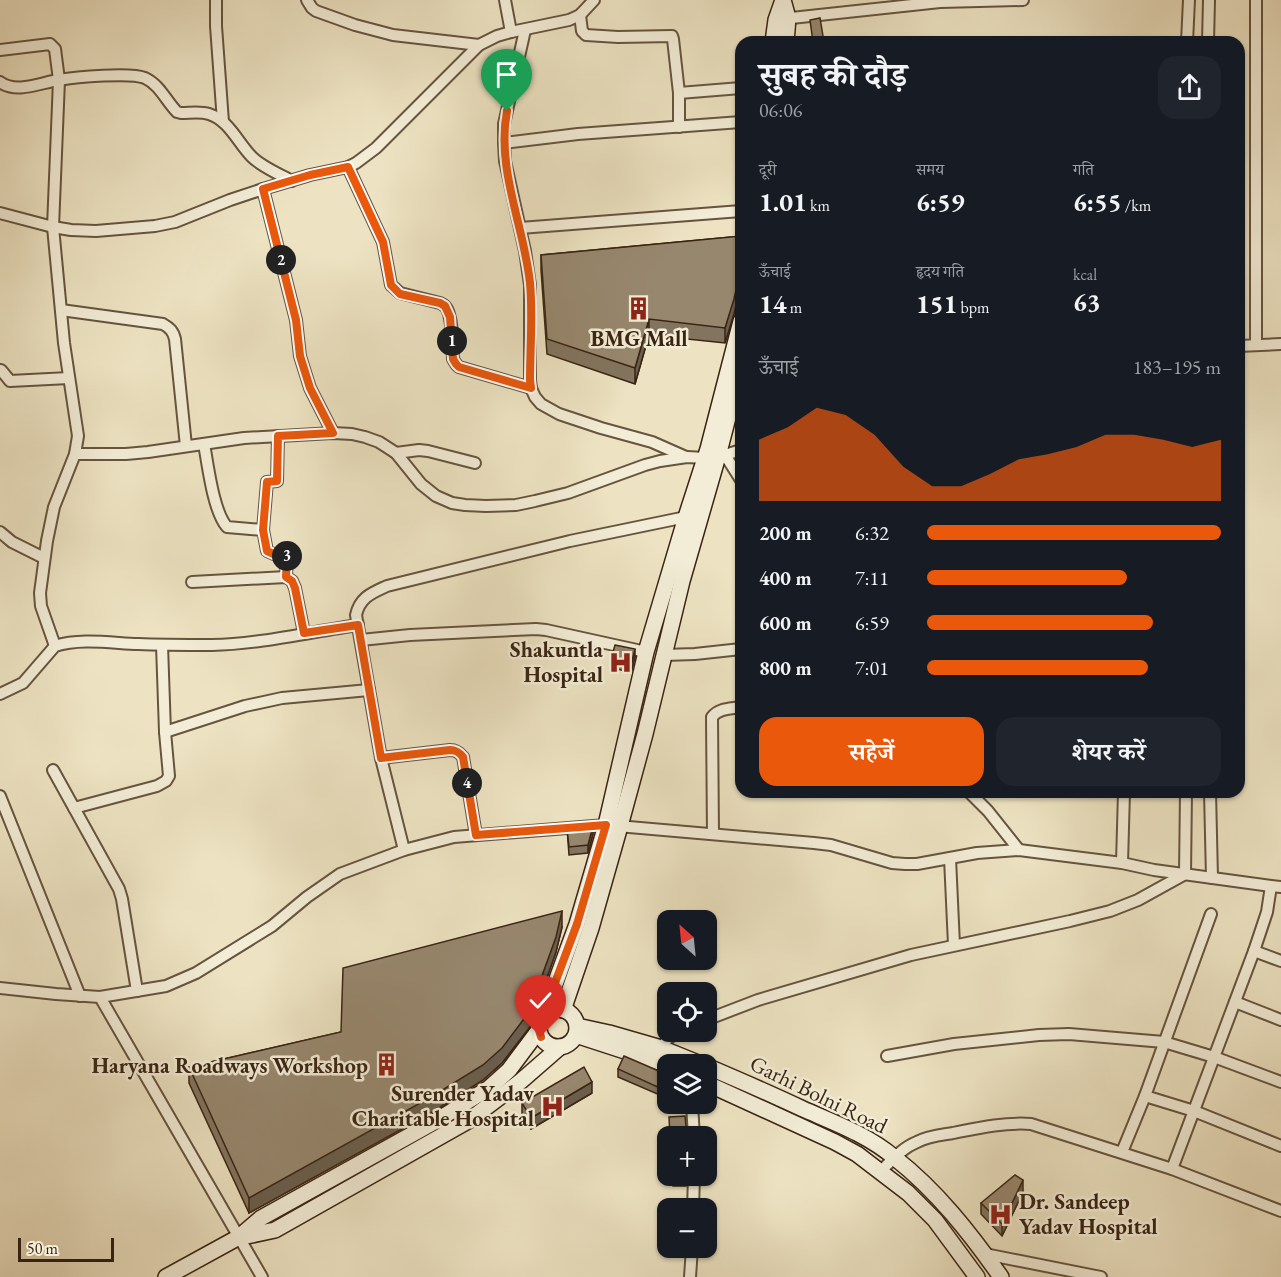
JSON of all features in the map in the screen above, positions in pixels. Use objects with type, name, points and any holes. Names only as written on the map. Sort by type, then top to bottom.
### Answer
[{"type":"main road","points":[[783,0],[782,19],[785,36]]},
{"type":"main road","points":[[775,36],[782,19]]},
{"type":"main road","points":[[563,1010],[591,928],[646,652],[686,517],[716,456],[735,353]]},
{"type":"main road","points":[[560,1047],[546,1043],[541,1037],[541,1023],[645,734],[682,581],[735,388]]},
{"type":"main road","points":[[166,1277],[239,1237],[261,1218],[436,1121],[489,1088],[509,1070],[549,1012],[563,1010],[574,1019],[576,1031],[571,1041],[560,1047],[468,1121],[275,1230],[239,1237]]},
{"type":"main road","name":"Garhi Bolni Road","points":[[576,1031],[609,1033],[657,1056]]},
{"type":"main road","name":"Garhi Bolni Road","points":[[717,1072],[848,1128],[894,1156],[945,1204],[1001,1277]]},
{"type":"main road","name":"Garhi Bolni Road","points":[[717,1088],[835,1142],[881,1171],[908,1193],[935,1220],[977,1277]]},
{"type":"street","points":[[216,0],[223,122]]},
{"type":"street","points":[[307,0],[316,11],[380,32],[411,38],[479,45]]},
{"type":"street","points":[[505,0],[511,32]]},
{"type":"street","points":[[0,213],[71,230],[121,230],[168,224],[263,189],[348,167],[376,148],[479,45],[511,32],[569,20],[580,15],[594,0]]},
{"type":"street","points":[[782,19],[939,1],[1023,0]]},
{"type":"street","points":[[1187,36],[1189,0]]},
{"type":"street","points":[[1208,36],[1209,0]]},
{"type":"street","points":[[1256,0],[1256,345]]},
{"type":"street","points":[[580,15],[582,31],[586,34],[618,37],[672,36],[680,93],[679,127]]},
{"type":"street","points":[[525,30],[506,118],[504,143],[505,161],[525,251],[530,285],[531,388],[541,404],[559,414],[652,442],[687,457]]},
{"type":"street","points":[[0,50],[50,44],[55,49],[59,80],[53,227],[64,343],[78,436],[75,454],[54,507],[44,558],[40,598],[55,646]]},
{"type":"street","points":[[0,82],[7,86],[21,87],[59,80],[115,75],[146,78],[159,89],[177,112],[207,113],[214,116],[223,122],[253,159],[292,181]]},
{"type":"street","points":[[680,93],[735,88]]},
{"type":"street","points":[[504,143],[578,134],[735,122]]},
{"type":"street","points":[[348,167],[383,242],[391,285],[394,290],[400,294],[445,306],[450,317],[453,359],[459,367],[531,388]]},
{"type":"street","points":[[263,189],[296,320],[300,356],[310,388],[333,433]]},
{"type":"street","points":[[520,228],[735,212]]},
{"type":"street","points":[[62,310],[163,324],[170,328],[175,339],[186,446]]},
{"type":"street","points":[[1245,346],[1281,344]]},
{"type":"street","points":[[0,370],[10,381],[69,378]]},
{"type":"street","points":[[75,454],[126,454],[244,438],[278,436],[333,433],[365,437],[396,453],[421,484],[435,496],[452,503],[486,506],[516,505],[568,493],[645,465],[735,451]]},
{"type":"street","points":[[278,436],[277,481],[267,482],[263,530],[267,551],[278,556],[287,556],[286,577]]},
{"type":"street","points":[[204,444],[222,521],[227,527],[263,530]]},
{"type":"street","points":[[396,453],[428,450],[475,463]]},
{"type":"street","points":[[716,456],[735,474]]},
{"type":"street","points":[[405,850],[381,758],[356,615],[365,597],[387,586],[570,541],[686,517]]},
{"type":"street","points":[[0,532],[12,542],[44,558]]},
{"type":"street","points":[[192,582],[286,577],[292,581],[295,588],[304,633]]},
{"type":"street","points":[[0,693],[23,682],[55,646],[62,644],[84,642],[215,645],[358,625]]},
{"type":"street","points":[[361,640],[410,635],[536,629],[646,652]]},
{"type":"street","points":[[74,808],[157,786],[166,781],[170,772],[165,732],[162,645]]},
{"type":"street","points":[[664,655],[735,650]]},
{"type":"street","points":[[165,732],[244,706],[282,698],[369,690]]},
{"type":"street","points":[[713,834],[712,717],[722,710],[735,708]]},
{"type":"street","points":[[381,758],[450,750],[460,753],[463,757],[476,835]]},
{"type":"street","points":[[53,770],[119,889],[137,991]]},
{"type":"street","points":[[0,796],[5,824],[80,996]]},
{"type":"street","points":[[975,798],[1020,850]]},
{"type":"street","points":[[1122,863],[1124,798]]},
{"type":"street","points":[[1185,874],[1186,798]]},
{"type":"street","points":[[1210,798],[1212,878]]},
{"type":"street","points":[[0,988],[100,997],[166,986],[196,973],[272,926],[329,880],[356,867],[405,850],[454,837],[476,835],[613,825],[831,845],[873,858],[905,864],[986,852],[1020,850],[1276,887],[1172,1168]]},
{"type":"street","points":[[950,858],[954,945]]},
{"type":"street","points":[[717,1016],[758,1000],[910,955],[1110,911],[1138,900],[1185,874]]},
{"type":"street","points":[[1122,1152],[1145,1096],[1211,914]]},
{"type":"street","points":[[1254,951],[1281,961]]},
{"type":"street","points":[[100,997],[262,1277]]},
{"type":"street","points":[[1235,1002],[1281,1020]]},
{"type":"street","points":[[887,1056],[954,1044],[1069,1034],[1164,1042],[1214,1057],[1281,1082]]},
{"type":"street","points":[[1145,1096],[1194,1111],[1281,1146]]},
{"type":"street","points":[[881,1171],[894,1156],[927,1137],[1022,1123],[1042,1127],[1172,1168],[1281,1211]]},
{"type":"street","points":[[985,1254],[1101,1277]]},
{"type":"street","points":[[690,1277],[691,1258]]},
{"type":"building","points":[[820,18],[823,36],[812,36],[810,20]]},
{"type":"building","name":"BMG Mall","points":[[735,237],[735,295],[725,328],[649,319],[635,368],[547,339],[541,255]]},
{"type":"building","points":[[615,645],[635,649],[631,665],[611,659]]},
{"type":"building","points":[[593,826],[588,845],[569,847],[567,828]]},
{"type":"building","name":"Haryana Roadways Workshop","points":[[562,911],[533,1007],[502,1048],[483,1065],[431,1097],[249,1198],[189,1067],[341,1032],[343,968]]},
{"type":"building","points":[[624,1056],[657,1070],[657,1087],[618,1069]]},
{"type":"building","points":[[584,1067],[592,1082],[531,1118],[522,1103]]},
{"type":"building","points":[[685,1116],[686,1126],[669,1126],[669,1117]]},
{"type":"building","points":[[1015,1175],[1023,1180],[1002,1224],[981,1203]]},
{"type":"place","name":"BMG Mall","points":[[639,309]]},
{"type":"place","name":"Shakuntla Hospital","points":[[621,662]]},
{"type":"place","name":"Haryana Roadways Workshop","points":[[386,1065]]},
{"type":"place","name":"Surender Yadav Charitable Hospital","points":[[552,1106]]},
{"type":"place","name":"Dr. Sandeep Yadav Hospital","points":[[1001,1214]]},
{"type":"route","points":[[507,111],[504,124],[505,161],[525,251],[530,285],[531,388],[459,367],[453,359],[450,317],[445,306],[400,294],[394,290],[391,285],[383,242],[348,167],[263,189],[296,320],[300,356],[310,388],[333,433],[278,436],[277,481],[267,482],[263,530],[267,551],[278,556],[287,556],[286,577],[292,581],[295,588],[304,633],[358,625],[381,758],[450,750],[460,753],[463,757],[476,835],[606,825],[577,924],[540,1023],[541,1037]]}]
